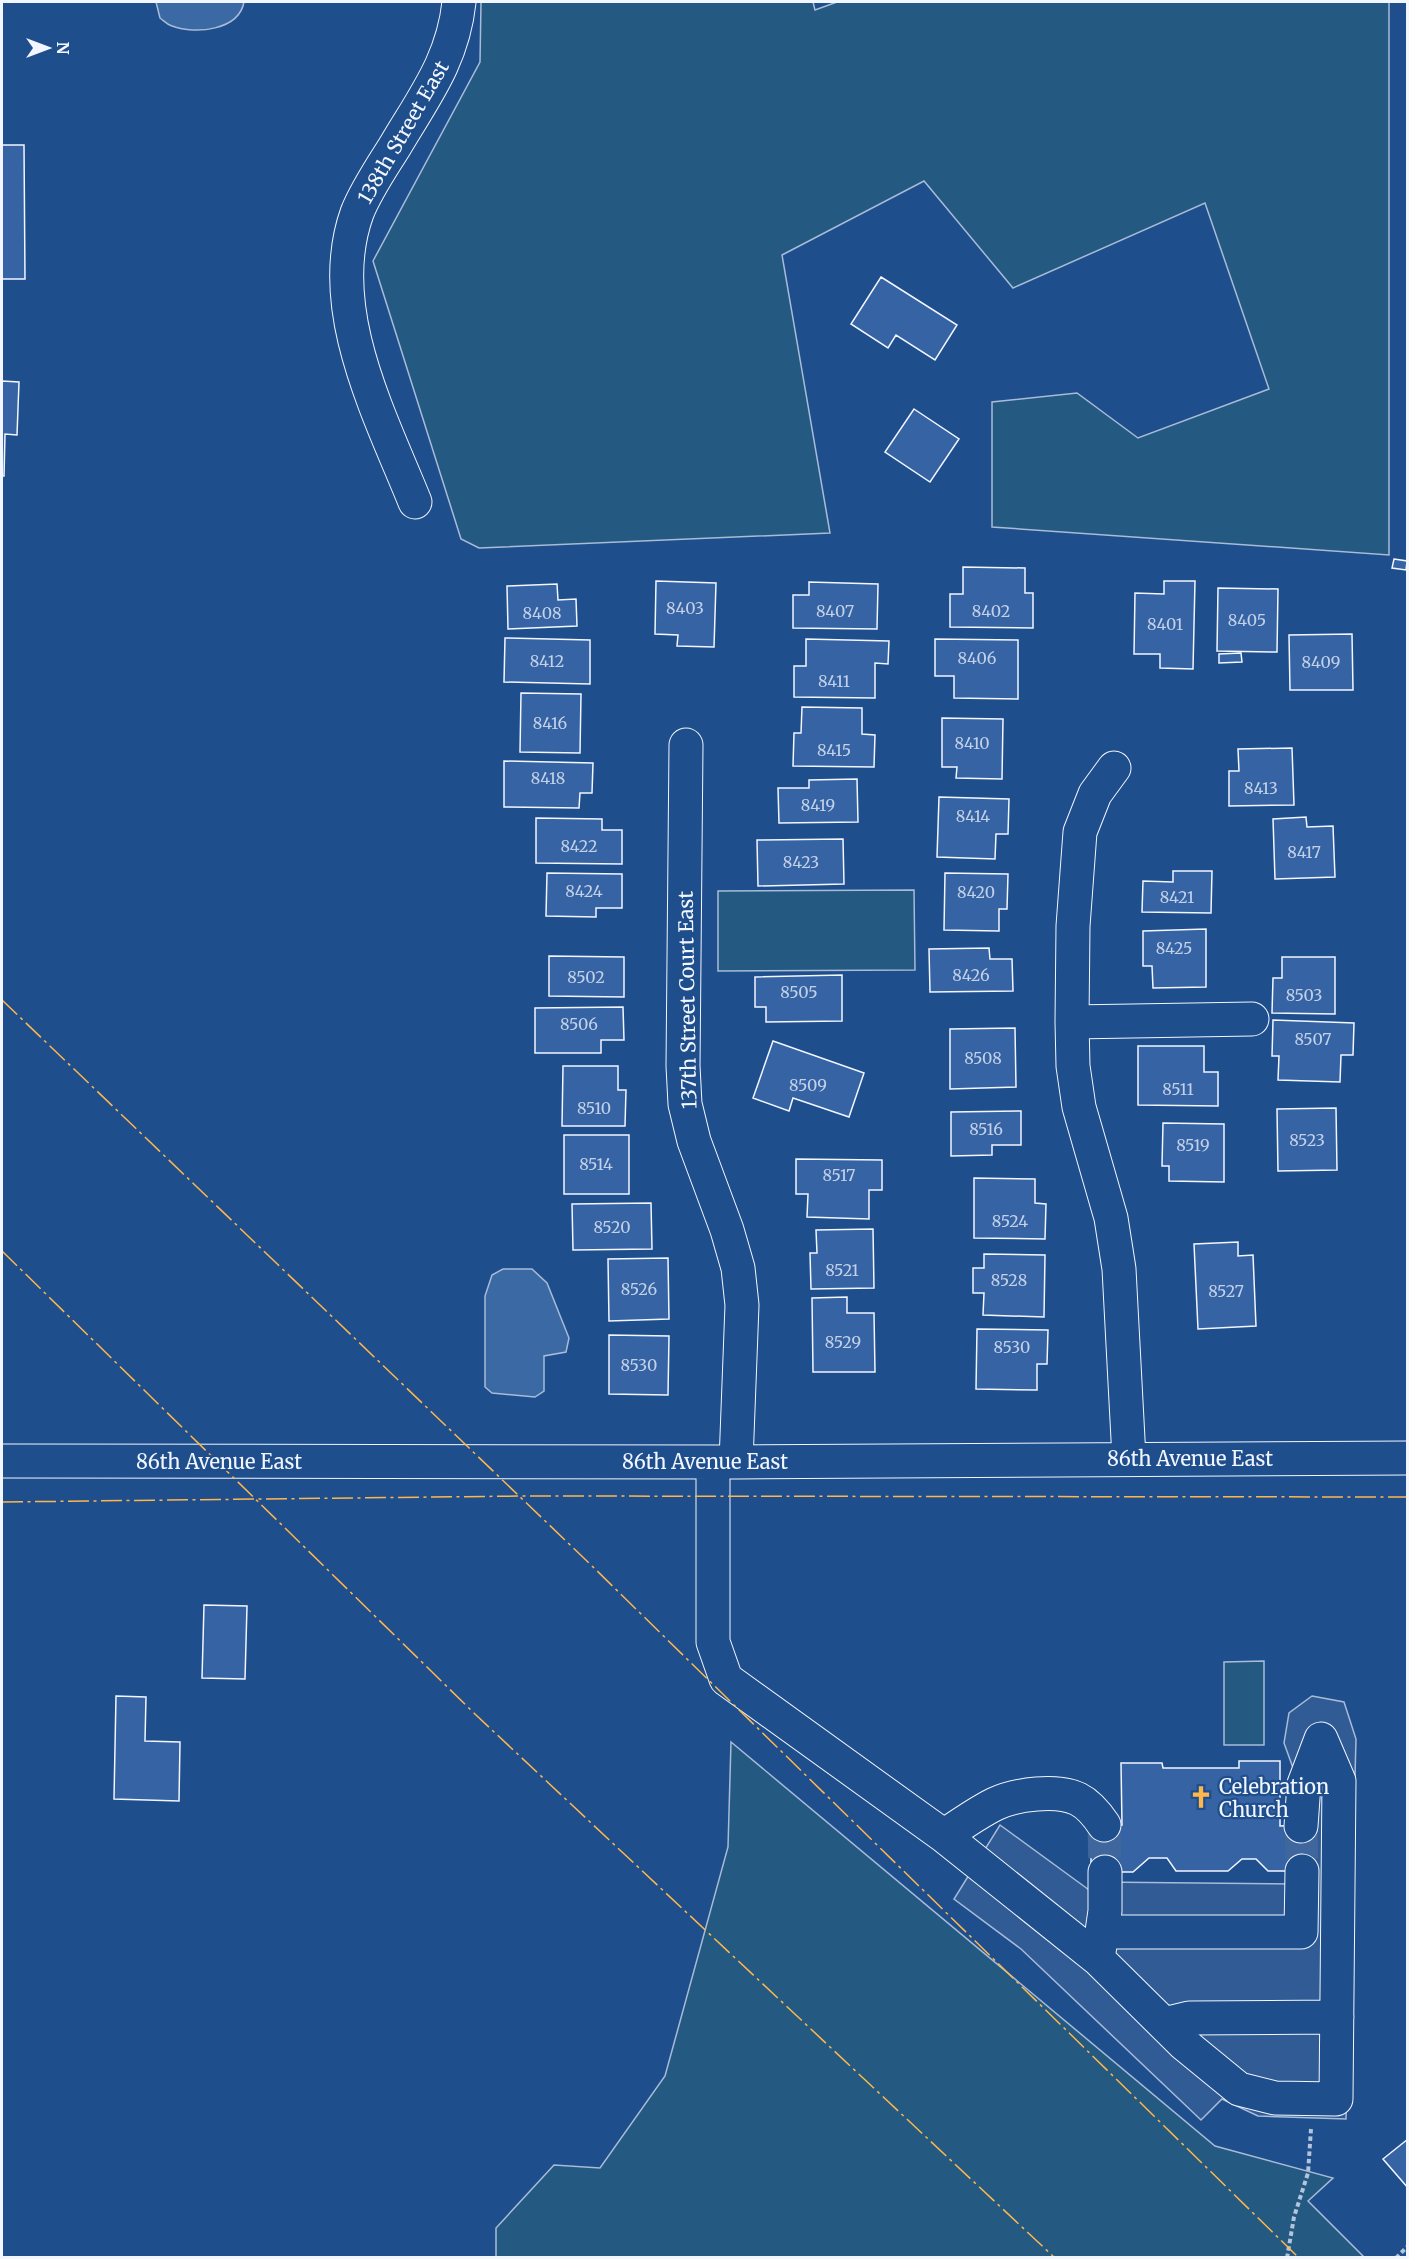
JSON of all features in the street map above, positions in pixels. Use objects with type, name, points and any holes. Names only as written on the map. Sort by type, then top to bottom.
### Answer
[{"type":"street","name":"138th Street East","points":[[415,502],[366,382],[352,326],[347,254],[357,213],[448,54],[459,2]]},
{"type":"street","name":"137th Street Court East","points":[[686,745],[683,1065],[685,1104],[694,1141],[727,1230],[738,1268],[742,1305],[724,1462],[713,1642],[726,1679],[1100,1945],[1164,2024],[1184,2044],[1239,2089],[1275,2098],[1336,2099],[1337,2018]]},
{"type":"street","points":[[1114,768],[1095,794],[1080,832],[1072,926],[1072,1022],[1073,1066],[1079,1107],[1111,1218],[1119,1269],[1129,1458]]},
{"type":"street","points":[[1072,1022],[1252,1019]]},
{"type":"street","name":"86th Avenue East","points":[[2,1461],[724,1462],[1407,1458]]},
{"type":"street","points":[[1164,2024],[1189,2018],[1337,2018],[1339,1781],[1321,1739],[1304,1784],[1301,1826]]},
{"type":"street","points":[[944,1836],[998,1803],[1025,1796],[1053,1794],[1079,1799],[1098,1815],[1104,1825]]},
{"type":"street","points":[[1301,1932],[1302,1871]]},
{"type":"street","points":[[1105,1872],[1105,1911],[1100,1945],[1301,1932],[1338,1933]]},
{"type":"path","points":[[1287,2258],[1294,2217],[1308,2173],[1311,2118]]},
{"type":"path","points":[[1396,2258],[1407,2246]]},
{"type":"shaded area","points":[[156,2],[244,2],[234,19],[225,24],[215,28],[193,30],[166,23],[160,18]]},
{"type":"shaded area","points":[[481,2],[813,2],[815,10],[837,2],[1389,2],[1389,555],[992,527],[992,402],[1077,393],[1138,438],[1269,389],[1205,203],[1013,288],[924,181],[782,255],[830,533],[479,548],[461,539],[373,261],[480,62]]},
{"type":"shaded area","points":[[914,890],[915,970],[718,971],[718,891]]},
{"type":"shaded area","points":[[503,1269],[532,1269],[547,1283],[569,1338],[566,1352],[544,1356],[544,1391],[535,1397],[492,1393],[485,1387],[485,1296],[492,1275]]},
{"type":"shaded area","points":[[1264,1661],[1264,1745],[1224,1745],[1224,1662]]},
{"type":"shaded area","points":[[1312,1696],[1344,1702],[1356,1739],[1346,2119],[1258,2116],[1222,2099],[1201,2120],[1021,1949],[954,1899],[1000,1825],[1096,1895],[1098,1882],[1294,1884],[1293,1768],[1284,1743],[1289,1713]]},
{"type":"shaded area","points":[[731,1742],[1215,2146],[1333,2178],[1308,2201],[1364,2257],[496,2257],[496,2228],[554,2165],[600,2168],[665,2076],[728,1847]]},
{"type":"building","points":[[2,145],[24,145],[25,279],[2,279]]},
{"type":"building","points":[[881,277],[957,325],[935,360],[896,335],[888,348],[851,324]]},
{"type":"building","points":[[2,381],[19,382],[17,435],[5,434],[4,476],[2,476]]},
{"type":"building","points":[[914,409],[959,439],[930,482],[885,452]]},
{"type":"building","points":[[1394,559],[1407,561],[1406,570],[1392,568]]},
{"type":"building","points":[[963,567],[1025,568],[1025,593],[1033,593],[1033,628],[950,627],[950,594],[963,594]]},
{"type":"building","points":[[656,581],[716,583],[714,647],[677,646],[678,635],[655,634]]},
{"type":"building","points":[[1164,581],[1195,581],[1193,669],[1160,668],[1160,654],[1134,654],[1135,593],[1164,594]]},
{"type":"building","points":[[809,582],[878,584],[877,629],[793,628],[793,595],[809,595]]},
{"type":"building","points":[[557,584],[558,600],[576,599],[577,626],[508,629],[507,586]]},
{"type":"building","points":[[1218,588],[1278,589],[1277,652],[1217,651]]},
{"type":"building","points":[[1352,634],[1353,690],[1290,690],[1289,635]]},
{"type":"building","points":[[505,638],[590,640],[590,684],[504,682]]},
{"type":"building","points":[[806,639],[889,641],[888,664],[875,663],[875,698],[794,697],[794,666],[806,666]]},
{"type":"building","points":[[935,639],[1018,640],[1018,699],[954,698],[954,676],[935,676]]},
{"type":"building","points":[[1241,653],[1242,662],[1219,663],[1219,654]]},
{"type":"building","points":[[521,693],[581,694],[580,753],[520,752]]},
{"type":"building","points":[[802,707],[862,708],[862,734],[875,735],[874,767],[793,766],[794,733],[801,733]]},
{"type":"building","points":[[942,718],[1003,719],[1002,779],[956,778],[957,767],[942,767]]},
{"type":"building","points":[[1292,748],[1294,805],[1229,806],[1229,771],[1239,771],[1238,749]]},
{"type":"building","points":[[504,761],[593,763],[592,793],[580,793],[579,808],[504,807]]},
{"type":"building","points":[[857,779],[858,822],[779,823],[778,788],[809,788],[809,780]]},
{"type":"building","points":[[939,797],[1009,799],[1008,834],[996,834],[995,859],[937,857]]},
{"type":"building","points":[[1306,817],[1307,827],[1333,826],[1335,877],[1275,879],[1273,819]]},
{"type":"building","points":[[536,818],[602,819],[602,830],[622,830],[622,864],[536,863]]},
{"type":"building","points":[[843,839],[844,884],[758,886],[757,840]]},
{"type":"building","points":[[1173,871],[1212,871],[1211,913],[1142,912],[1143,881],[1173,882]]},
{"type":"building","points":[[547,873],[622,874],[622,908],[596,908],[596,917],[546,916]]},
{"type":"building","points":[[945,873],[1008,874],[1007,909],[999,909],[999,931],[944,930]]},
{"type":"building","points":[[1206,929],[1206,987],[1153,988],[1152,966],[1143,966],[1143,931]]},
{"type":"building","points":[[989,948],[990,959],[1012,959],[1013,991],[930,992],[929,949]]},
{"type":"building","points":[[549,956],[624,957],[624,997],[549,996]]},
{"type":"building","points":[[1282,957],[1335,957],[1335,1014],[1272,1013],[1273,978],[1282,978]]},
{"type":"building","points":[[842,975],[842,1021],[766,1022],[766,1007],[755,1007],[755,977]]},
{"type":"building","points":[[623,1007],[624,1040],[601,1040],[601,1053],[535,1053],[535,1008]]},
{"type":"building","points":[[1273,1020],[1354,1023],[1353,1055],[1341,1055],[1340,1082],[1278,1080],[1279,1056],[1272,1056]]},
{"type":"building","points":[[1015,1028],[1016,1087],[950,1089],[950,1029]]},
{"type":"building","points":[[773,1041],[864,1073],[849,1117],[793,1098],[789,1111],[753,1098]]},
{"type":"building","points":[[1138,1046],[1204,1046],[1204,1072],[1218,1072],[1218,1106],[1138,1105]]},
{"type":"building","points":[[563,1066],[618,1066],[618,1090],[626,1090],[625,1126],[562,1126]]},
{"type":"building","points":[[1336,1108],[1337,1170],[1278,1171],[1277,1109]]},
{"type":"building","points":[[1021,1111],[1021,1145],[992,1145],[992,1155],[951,1156],[951,1112]]},
{"type":"building","points":[[1163,1123],[1224,1124],[1224,1182],[1169,1181],[1169,1166],[1162,1166]]},
{"type":"building","points":[[564,1135],[629,1135],[629,1194],[564,1194]]},
{"type":"building","points":[[796,1159],[882,1160],[882,1190],[869,1190],[869,1219],[807,1217],[808,1194],[796,1194]]},
{"type":"building","points":[[974,1178],[1035,1179],[1035,1203],[1046,1204],[1045,1239],[974,1238]]},
{"type":"building","points":[[651,1203],[652,1249],[573,1250],[572,1204]]},
{"type":"building","points":[[873,1229],[874,1288],[811,1289],[810,1253],[817,1253],[816,1230]]},
{"type":"building","points":[[1238,1242],[1238,1256],[1253,1255],[1256,1326],[1198,1329],[1194,1244]]},
{"type":"building","points":[[984,1254],[1045,1255],[1044,1317],[983,1315],[984,1293],[973,1293],[973,1268],[984,1268]]},
{"type":"building","points":[[668,1258],[669,1319],[609,1321],[608,1259]]},
{"type":"building","points":[[847,1297],[847,1313],[874,1313],[875,1372],[813,1372],[812,1298]]},
{"type":"building","points":[[977,1329],[1048,1330],[1047,1364],[1037,1364],[1037,1390],[976,1389]]},
{"type":"building","points":[[609,1335],[669,1336],[668,1395],[609,1394]]},
{"type":"building","points":[[204,1605],[247,1606],[245,1679],[202,1678]]},
{"type":"building","points":[[116,1696],[146,1697],[145,1741],[180,1742],[179,1801],[114,1799]]},
{"type":"building","name":"Celebration Church","points":[[1239,1761],[1280,1761],[1280,1826],[1313,1825],[1313,1871],[1268,1871],[1256,1859],[1242,1859],[1228,1871],[1176,1871],[1167,1858],[1149,1858],[1133,1872],[1091,1872],[1091,1825],[1122,1825],[1121,1763],[1162,1763],[1163,1768],[1239,1768]]},
{"type":"building","points":[[1408,2139],[1408,2188],[1383,2159]]},
{"type":"tunnel","points":[[1104,1825],[1105,1872]]},
{"type":"tunnel","points":[[1301,1826],[1302,1871]]},
{"type":"power","points":[[2,1000],[590,1564],[1299,2258]]},
{"type":"power","points":[[2,1251],[476,1715],[1055,2258]]},
{"type":"power","points":[[2,1502],[524,1496],[1408,1497]]},
{"type":"place","name":"Celebration Church","points":[[1201,1797]]}]
